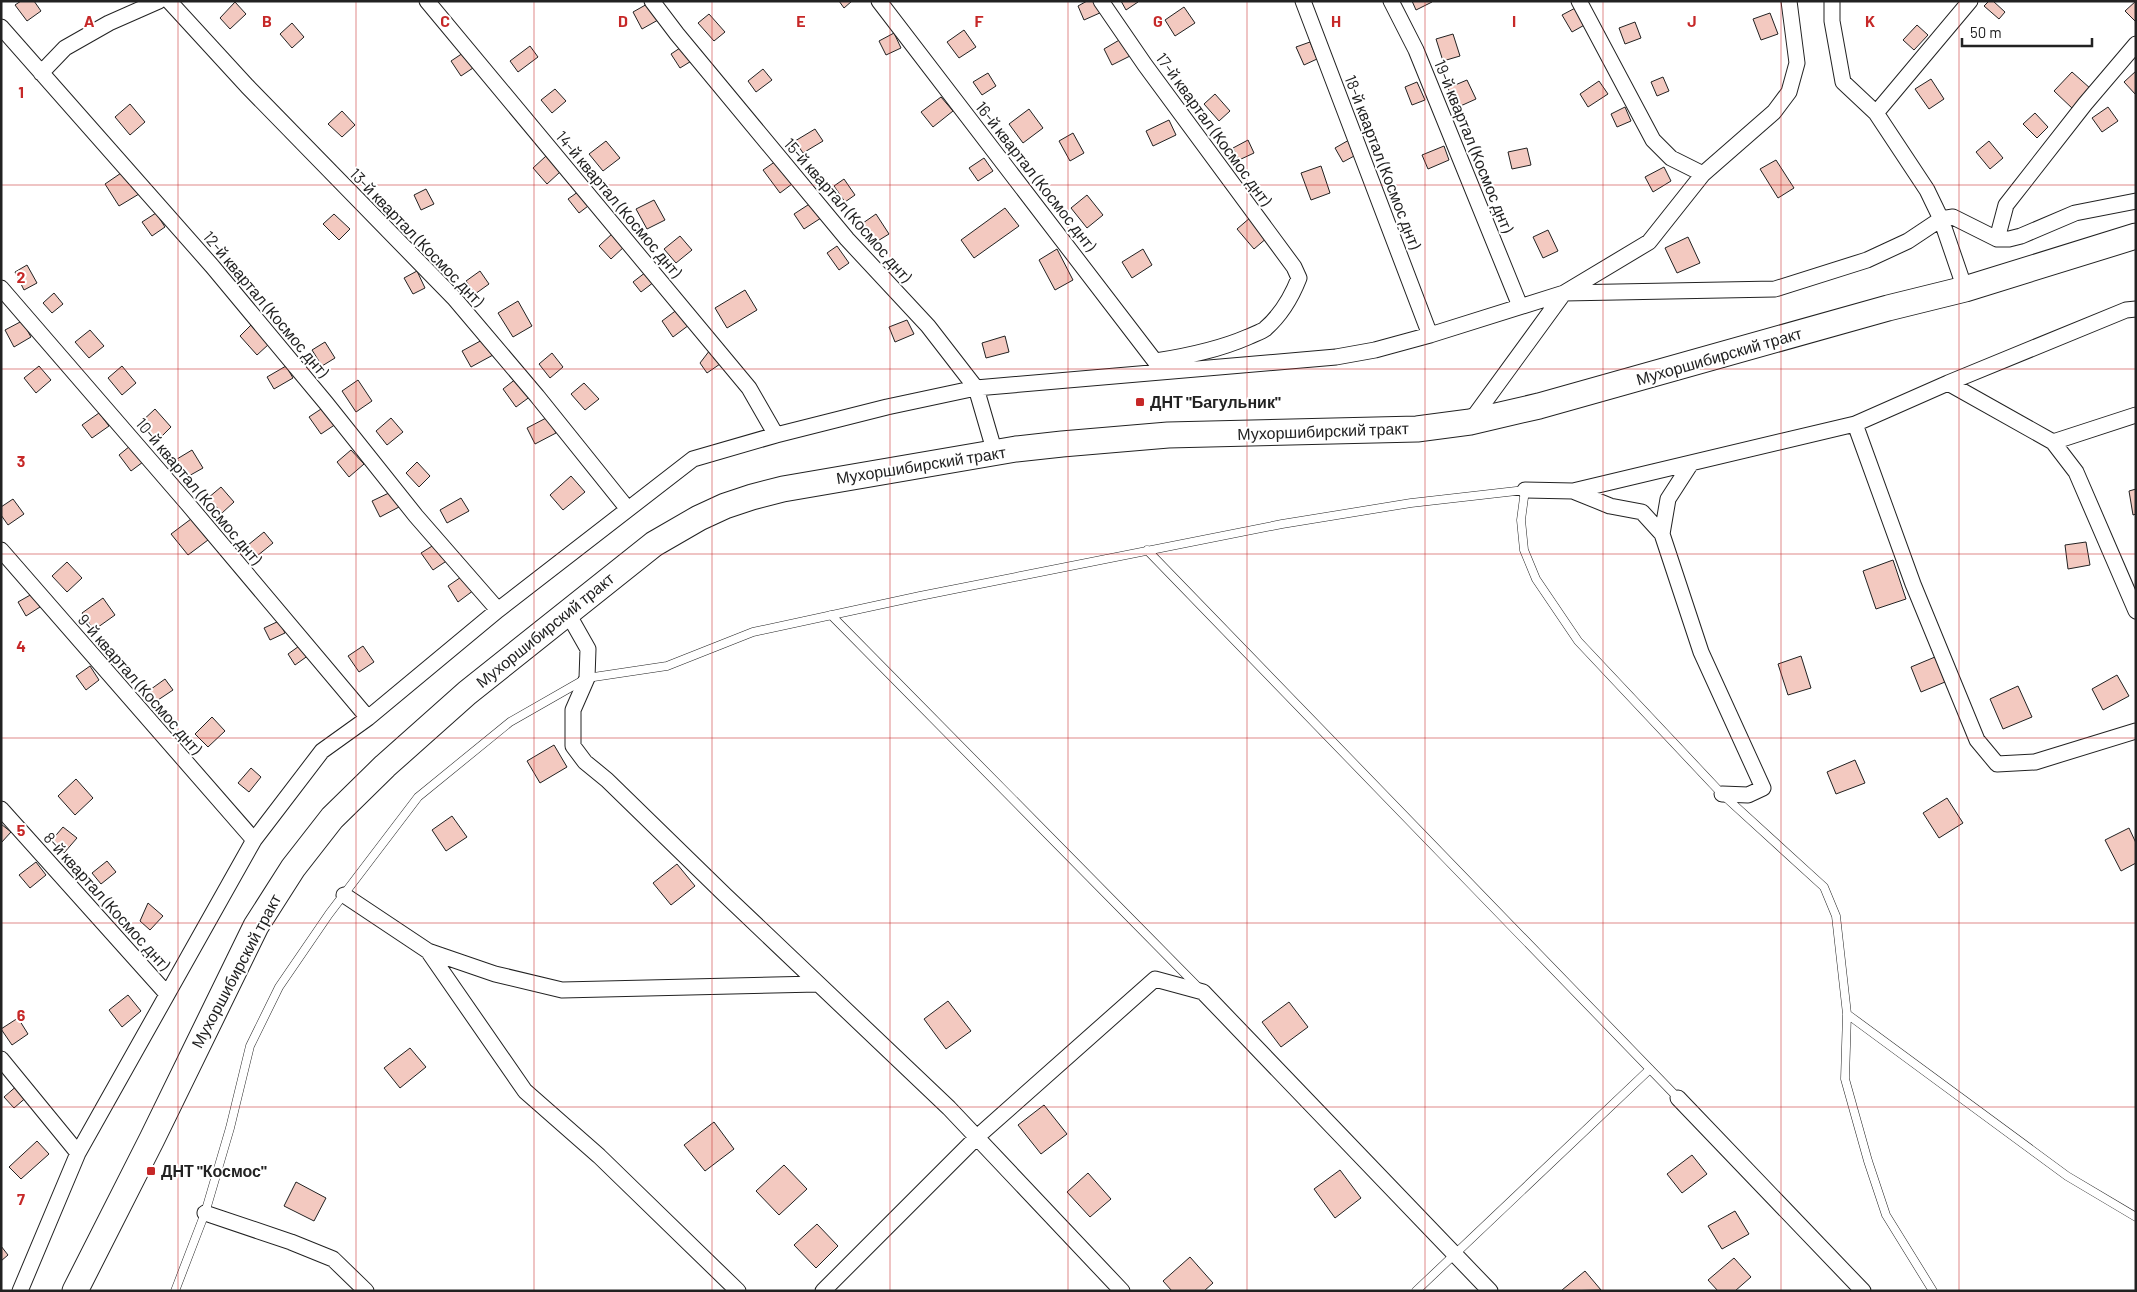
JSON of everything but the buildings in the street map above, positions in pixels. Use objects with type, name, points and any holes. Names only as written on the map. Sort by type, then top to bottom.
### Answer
[{"type":"main road","name":"Мухоршибирский тракт","points":[[75,1291],[244,948],[293,868],[332,818],[367,783],[467,693],[654,544],[700,518],[725,506],[752,497],[819,482],[996,453],[1110,439],[1417,429],[1470,422],[1540,406],[1888,308],[1964,289],[2136,236]]},
{"type":"street","points":[[41,73],[65,48],[109,23],[159,1]]},
{"type":"street","name":"13-й квартал (Космос днт)","points":[[168,1],[247,86],[454,298],[537,396],[627,508]]},
{"type":"street","name":"14-й квартал (Космос днт)","points":[[427,1],[749,388],[776,435]]},
{"type":"street","name":"15-й квартал (Космос днт)","points":[[652,1],[683,42],[847,239],[928,326],[976,388],[996,453]]},
{"type":"street","name":"16-й квартал (Космос днт)","points":[[879,1],[1160,367]]},
{"type":"street","name":"17-й квартал (Космос днт)","points":[[1101,1],[1151,73],[1294,267],[1299,278],[1294,291],[1264,330],[1232,344],[1160,367]]},
{"type":"street","name":"18-й квартал (Космос днт)","points":[[1303,1],[1430,335]]},
{"type":"street","name":"19-й квартал (Космос днт)","points":[[1391,1],[1416,50],[1520,306]]},
{"type":"street","points":[[1579,1],[1653,140],[1671,158],[1703,174]]},
{"type":"street","points":[[20,1291],[78,1153],[254,840],[322,751],[368,718],[498,610],[627,508],[693,460],[776,435],[887,407],[976,388],[1160,367],[1336,357],[1375,350],[1430,335],[1564,292],[1649,242],[1703,174],[1774,112],[1790,92],[1797,62],[1789,1]]},
{"type":"street","points":[[1832,1],[1832,21],[1843,82],[1876,113],[1927,190],[1941,219],[1964,289]]},
{"type":"street","points":[[1876,113],[1970,1]]},
{"type":"street","name":"12-й квартал (Космос днт)","points":[[1,27],[212,266],[326,403],[416,516],[498,610]]},
{"type":"street","points":[[1997,239],[2006,205],[2085,104],[2136,44]]},
{"type":"street","points":[[1564,292],[1775,289],[1867,260],[1908,241],[1941,219],[1953,217],[1997,239],[2021,236],[2075,213],[2136,201]]},
{"type":"street","name":"10-й квартал (Космос днт)","points":[[1,288],[181,496],[368,718]]},
{"type":"street","points":[[1470,422],[1564,292]]},
{"type":"street","points":[[1524,490],[1573,491],[1690,465],[1855,424],[1948,383],[2133,310]]},
{"type":"street","points":[[1948,383],[2054,442],[2076,472],[2136,611]]},
{"type":"street","points":[[2054,442],[2136,415]]},
{"type":"street","points":[[1855,424],[1913,584],[1977,740],[1997,764],[2035,762],[2136,731]]},
{"type":"street","points":[[1662,534],[1668,499],[1690,465]]},
{"type":"street","points":[[1573,491],[1610,506],[1642,512],[1662,534],[1701,652],[1762,788],[1748,795],[1722,794]]},
{"type":"street","name":"9-й квартал (Космос днт)","points":[[1,550],[254,840]]},
{"type":"street","points":[[567,612],[588,649],[587,678],[573,710],[573,746],[585,762],[607,780],[949,1108],[1122,1291]]},
{"type":"street","name":"8-й квартал (Космос днт)","points":[[1,809],[167,994]]},
{"type":"street","points":[[344,895],[428,951],[495,974],[562,990],[818,984]]},
{"type":"street","points":[[428,951],[525,1091],[599,1156],[738,1291]]},
{"type":"street","points":[[823,1291],[977,1137],[1155,979],[1203,992],[1490,1291]]},
{"type":"street","points":[[1,1059],[78,1153]]},
{"type":"street","points":[[1678,1098],[1862,1291]]},
{"type":"street","points":[[205,1213],[291,1242],[333,1259],[353,1284],[366,1291]]},
{"type":"lane","points":[[175,1291],[205,1213],[230,1128],[250,1046],[278,988],[344,895],[418,797],[510,722],[587,678],[667,666],[753,632],[1147,550],[1282,524],[1411,503],[1524,490],[1521,520],[1524,550],[1536,579],[1578,641],[1722,794],[1824,887],[1836,916],[1846,1014],[1845,1079],[1868,1161],[1886,1215],[1933,1291]]},
{"type":"lane","points":[[1147,550],[1678,1098]]},
{"type":"lane","points":[[831,615],[1203,992]]},
{"type":"lane","points":[[1846,1014],[2067,1176],[2136,1217]]},
{"type":"lane","points":[[1416,1291],[1650,1069]]},
{"type":"place","name":"ДНТ \"Багульник\"","points":[[1140,402]]},
{"type":"place","name":"ДНТ \"Космос\"","points":[[151,1171]]}]
